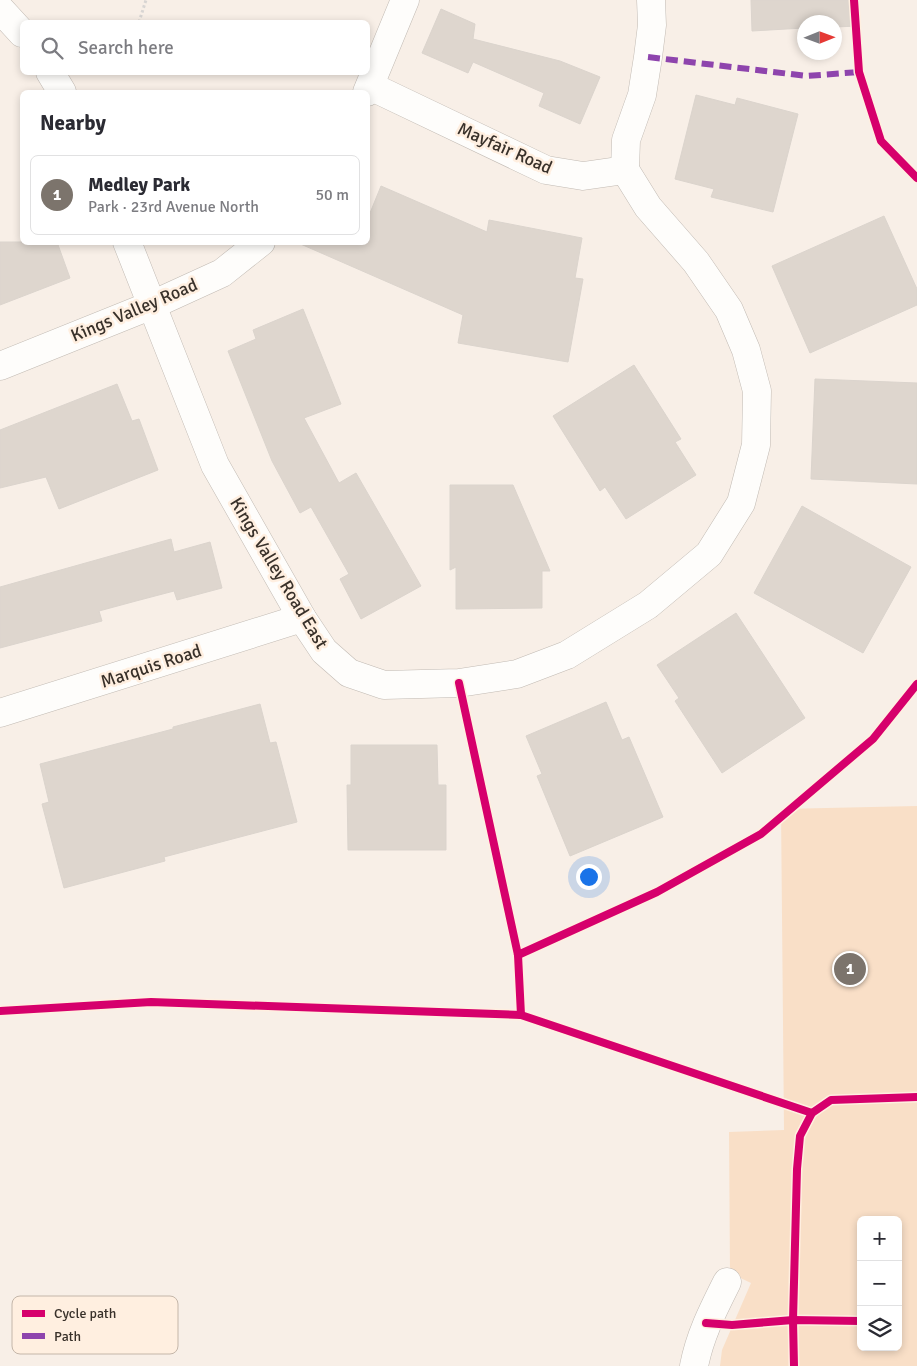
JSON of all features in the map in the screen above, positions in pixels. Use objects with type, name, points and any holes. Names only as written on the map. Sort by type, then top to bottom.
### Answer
[{"type":"street","points":[[368,90],[405,0]]},
{"type":"street","points":[[625,170],[626,140],[642,95],[652,25],[651,0]]},
{"type":"street","points":[[0,9],[20,31]]},
{"type":"street","points":[[52,75],[61,90]]},
{"type":"street","name":"Mayfair Road","points":[[370,91],[546,170],[582,176],[625,170]]},
{"type":"street","name":"Kings Valley Road East","points":[[128,245],[215,465],[302,618],[324,651],[349,673],[384,685],[459,682],[517,674],[567,655],[648,605],[709,554],[741,503],[756,446],[757,391],[746,350],[729,310],[696,262],[648,207],[625,170]]},
{"type":"street","name":"Kings Valley Road","points":[[0,366],[152,305],[222,273],[257,245]]},
{"type":"street","name":"Marquis Road","points":[[0,713],[302,618]]},
{"type":"street","points":[[694,1366],[706,1323],[727,1282]]},
{"type":"path","points":[[140,20],[146,0]]},
{"type":"shaded area","points":[[917,806],[917,1366],[720,1366],[722,1350],[751,1283],[730,1273],[729,1132],[784,1130],[781,809]]},
{"type":"building","points":[[751,0],[858,0],[859,26],[842,27],[842,15],[797,15],[797,28],[752,31]]},
{"type":"building","points":[[441,9],[475,24],[473,39],[560,61],[600,77],[580,124],[539,106],[544,93],[473,62],[468,73],[422,53]]},
{"type":"building","points":[[696,95],[735,105],[737,98],[798,114],[773,212],[711,197],[714,189],[675,179]]},
{"type":"building","points":[[381,186],[487,232],[489,220],[582,238],[575,278],[583,279],[568,362],[458,343],[463,315],[303,245],[370,245],[370,213]]},
{"type":"building","points":[[884,216],[917,289],[917,305],[810,353],[772,266]]},
{"type":"building","points":[[0,242],[20,242],[20,245],[58,245],[70,278],[0,305]]},
{"type":"building","points":[[303,309],[341,404],[304,418],[339,483],[356,473],[421,586],[361,619],[340,579],[349,574],[311,507],[300,513],[272,461],[228,351],[256,339],[253,330]]},
{"type":"building","points":[[634,365],[681,439],[675,442],[696,475],[626,519],[605,487],[600,491],[553,416]]},
{"type":"building","points":[[815,379],[917,383],[917,484],[811,479]]},
{"type":"building","points":[[117,384],[132,421],[139,419],[158,470],[59,509],[46,477],[0,488],[0,430]]},
{"type":"building","points":[[450,485],[513,485],[550,571],[542,571],[542,608],[456,609],[456,567],[450,570]]},
{"type":"building","points":[[802,506],[911,567],[863,653],[754,593]]},
{"type":"building","points":[[171,539],[174,552],[210,542],[222,588],[177,600],[174,591],[99,611],[102,621],[0,648],[0,587]]},
{"type":"building","points":[[736,613],[805,718],[722,773],[675,701],[679,698],[657,665]]},
{"type":"building","points":[[606,702],[622,740],[629,737],[663,817],[570,856],[537,776],[542,774],[526,736]]},
{"type":"building","points":[[260,704],[270,743],[276,742],[297,822],[164,857],[165,861],[64,888],[42,804],[49,802],[40,764]]},
{"type":"building","points":[[351,745],[437,745],[438,785],[446,785],[446,850],[348,850],[347,785],[351,785]]},
{"type":"marked path","points":[[648,57],[807,76],[859,72]]},
{"type":"cycle path","points":[[854,0],[859,72],[881,141],[917,178]]},
{"type":"cycle path","points":[[459,683],[518,955],[521,1015]]},
{"type":"cycle path","points":[[518,955],[657,892],[761,834],[873,739],[917,684]]},
{"type":"cycle path","points":[[0,1011],[151,1002],[521,1015],[812,1113]]},
{"type":"cycle path","points":[[794,1366],[793,1320],[797,1169],[800,1136],[812,1113],[831,1100],[917,1097]]},
{"type":"cycle path","points":[[706,1323],[732,1325],[793,1320],[857,1321]]},
{"type":"place","name":"Medley Park","points":[[850,969]]}]
